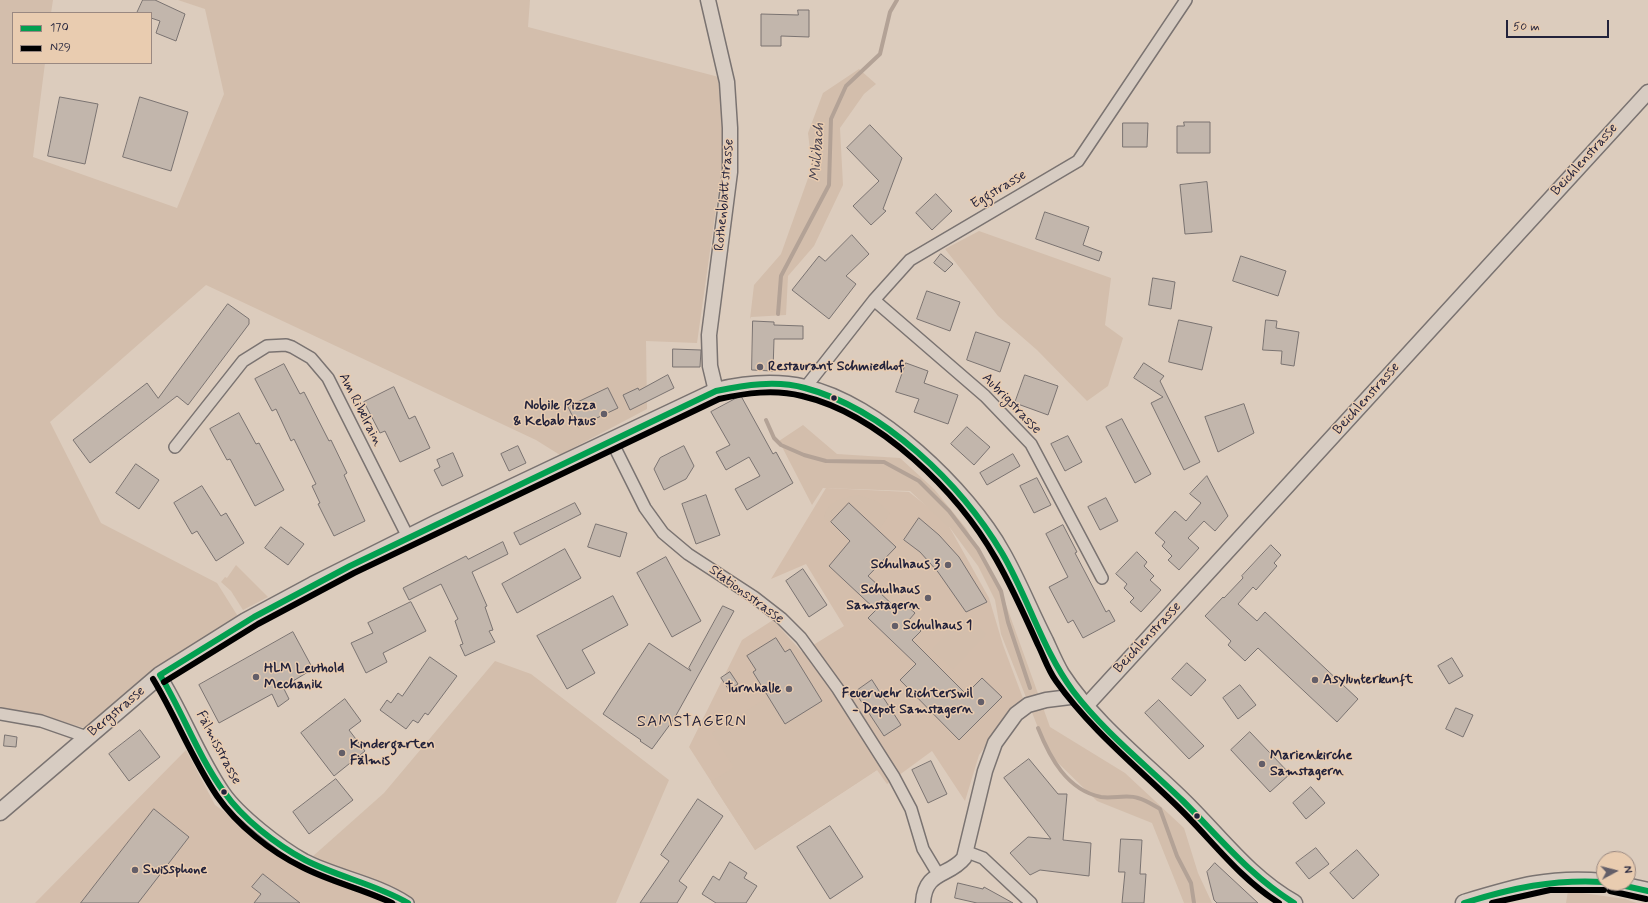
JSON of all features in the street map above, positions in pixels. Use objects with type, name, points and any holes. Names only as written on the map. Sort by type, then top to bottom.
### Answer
[{"type":"main road","name":"Bergstrasse","points":[[0,812],[160,675],[246,621],[408,537],[716,391],[754,384],[805,388],[834,398],[858,410],[889,431],[932,466],[970,507],[1001,551],[1061,674],[1082,701],[1185,803],[1253,874],[1275,892],[1294,903]]},
{"type":"main road","points":[[1464,903],[1532,884],[1554,881],[1596,882]]},
{"type":"main road","points":[[1636,888],[1648,891]]},
{"type":"street","name":"Rothenblattstrasse","points":[[708,0],[727,82],[730,128],[730,172],[709,335],[710,366],[716,391]]},
{"type":"street","name":"Eggstrasse","points":[[805,388],[874,300],[910,260],[1078,161],[1186,0]]},
{"type":"street","name":"Beichlenstrasse","points":[[1082,701],[1648,92]]},
{"type":"street","name":"Aubrigstrasse","points":[[874,300],[985,396],[1031,444],[1102,578]]},
{"type":"street","name":"Am Ribelrain","points":[[175,448],[243,361],[267,346],[286,344],[311,358],[328,378],[408,537]]},
{"type":"street","name":"Stationsstrasse","points":[[611,440],[645,508],[663,533],[688,554],[754,597],[781,618],[801,638],[829,676],[894,777],[910,809],[923,849],[938,874]]},
{"type":"street","name":"Fälmisstrasse","points":[[160,675],[176,700],[224,792],[246,816],[270,837],[306,860],[337,873],[370,883],[408,903]]},
{"type":"street","points":[[923,903],[928,885],[938,874],[960,863],[967,852],[985,771],[995,743],[1016,714],[1034,702],[1082,701]]},
{"type":"street","points":[[0,714],[41,722],[87,737]]},
{"type":"street","points":[[967,852],[983,858],[1031,903]]},
{"type":"shaded area","points":[[0,0],[53,0],[51,12],[12,12],[12,64],[45,64],[33,157],[177,208],[224,94],[205,9],[178,0],[530,0],[528,27],[734,81],[697,343],[646,341],[647,409],[560,455],[536,440],[206,285],[50,422],[101,523],[217,583],[239,618],[159,670],[85,728],[34,714],[0,709]]},
{"type":"shaded area","points":[[859,69],[876,84],[864,94],[840,128],[843,185],[814,246],[788,276],[786,315],[751,317],[750,319],[754,285],[781,254],[812,167],[808,133],[823,93]]},
{"type":"shaded area","points":[[979,231],[1111,278],[1105,325],[1123,338],[1108,386],[1087,401],[1037,350],[998,316],[945,249]]},
{"type":"shaded area","points":[[803,425],[837,454],[900,458],[934,489],[966,528],[1000,588],[1050,727],[1125,773],[1184,828],[1198,873],[1212,903],[1184,903],[1152,823],[1097,801],[1048,753],[1001,634],[995,600],[978,566],[950,528],[910,491],[823,488],[812,505],[779,441]]},
{"type":"shaded area","points":[[826,488],[909,492],[946,521],[989,598],[1003,645],[1024,701],[1014,708],[979,755],[965,801],[932,751],[887,784],[877,770],[755,850],[689,747],[742,640],[773,620],[802,652],[844,626],[806,564],[771,579]]},
{"type":"shaded area","points":[[859,495],[877,501],[890,513],[880,528],[849,501],[829,521],[824,519],[828,508],[836,501]]},
{"type":"shaded area","points":[[236,565],[268,597],[243,610],[231,591],[221,582],[225,577],[227,578]]},
{"type":"shaded area","points":[[965,614],[986,634],[953,669],[932,650]]},
{"type":"shaded area","points":[[495,661],[531,674],[669,780],[616,903],[387,903],[312,857],[384,793]]},
{"type":"shaded area","points":[[768,697],[785,724],[822,701],[827,707],[833,703],[877,770],[755,850],[711,782],[734,767],[712,733]]},
{"type":"shaded area","points":[[186,750],[215,805],[245,826],[290,863],[309,874],[387,903],[35,903]]},
{"type":"shaded area","points":[[1568,891],[1625,899],[1637,903],[1566,903]]},
{"type":"building","points":[[143,0],[155,0],[185,14],[176,41],[156,33],[160,21],[152,18],[152,12],[137,12]]},
{"type":"building","points":[[798,10],[809,10],[809,37],[781,36],[781,46],[761,46],[761,14],[798,15]]},
{"type":"building","points":[[60,97],[98,104],[85,164],[48,156]]},
{"type":"building","points":[[140,97],[188,112],[171,171],[123,157]]},
{"type":"building","points":[[1184,122],[1210,122],[1210,153],[1177,153],[1177,126],[1184,126]]},
{"type":"building","points":[[1123,123],[1148,123],[1147,147],[1123,147]]},
{"type":"building","points":[[870,125],[902,158],[883,209],[886,211],[871,225],[853,206],[879,181],[847,148]]},
{"type":"building","points":[[1207,182],[1212,232],[1185,234],[1180,185]]},
{"type":"building","points":[[936,194],[952,211],[932,230],[916,213]]},
{"type":"building","points":[[1045,212],[1089,227],[1083,245],[1102,252],[1099,261],[1036,239]]},
{"type":"building","points":[[852,235],[869,254],[846,276],[856,284],[829,319],[792,290],[819,256],[825,261]]},
{"type":"building","points":[[941,254],[953,264],[945,272],[934,263]]},
{"type":"building","points":[[1241,256],[1286,271],[1278,296],[1233,281]]},
{"type":"building","points":[[1153,278],[1175,282],[1171,309],[1149,305]]},
{"type":"building","points":[[927,291],[960,302],[950,331],[917,319]]},
{"type":"building","points":[[228,304],[249,319],[249,324],[188,405],[177,396],[90,463],[73,440],[147,383],[158,398]]},
{"type":"building","points":[[1179,320],[1212,327],[1202,370],[1169,362]]},
{"type":"building","points":[[1266,320],[1277,321],[1276,328],[1299,332],[1294,366],[1281,364],[1282,351],[1263,350]]},
{"type":"building","points":[[753,321],[774,322],[774,325],[803,326],[803,339],[774,339],[773,371],[752,370]]},
{"type":"building","points":[[976,332],[1010,343],[1000,372],[967,360]]},
{"type":"building","points":[[673,349],[701,350],[700,367],[673,367]]},
{"type":"building","points":[[906,363],[928,371],[924,383],[958,395],[948,424],[914,412],[919,399],[896,392]]},
{"type":"building","points":[[1144,363],[1164,376],[1160,381],[1200,462],[1184,470],[1151,403],[1163,397],[1134,378]]},
{"type":"building","points":[[284,364],[300,394],[304,392],[329,441],[331,440],[347,473],[344,475],[365,521],[334,536],[318,504],[320,503],[312,486],[316,484],[294,439],[291,441],[276,409],[272,411],[255,379]]},
{"type":"building","points":[[668,375],[674,388],[630,410],[623,395],[638,388],[639,390]]},
{"type":"building","points":[[1025,375],[1058,386],[1048,415],[1015,403]]},
{"type":"building","points":[[394,387],[409,419],[415,416],[430,448],[400,462],[385,431],[380,433],[364,402]]},
{"type":"building","points":[[608,388],[618,408],[578,427],[568,407]]},
{"type":"building","points":[[741,396],[773,454],[776,452],[793,483],[747,510],[735,489],[760,476],[749,457],[726,470],[716,452],[730,445],[711,412]]},
{"type":"building","points":[[1244,404],[1254,433],[1218,452],[1205,417]]},
{"type":"building","points":[[239,413],[256,444],[259,443],[284,490],[255,506],[230,459],[227,460],[210,429]]},
{"type":"building","points":[[1122,419],[1151,474],[1135,483],[1106,427]]},
{"type":"building","points":[[967,427],[990,447],[974,465],[951,444]]},
{"type":"building","points":[[1068,436],[1082,462],[1065,471],[1051,444]]},
{"type":"building","points":[[518,446],[526,463],[509,471],[501,454]]},
{"type":"building","points":[[684,446],[694,466],[686,479],[664,490],[654,469],[660,458]]},
{"type":"building","points":[[453,453],[463,476],[442,486],[434,470],[440,467],[437,460]]},
{"type":"building","points":[[1013,454],[1020,466],[987,485],[980,473]]},
{"type":"building","points":[[136,464],[159,480],[139,509],[116,493]]},
{"type":"building","points":[[1207,476],[1228,516],[1215,531],[1204,521],[1188,538],[1199,548],[1179,570],[1168,560],[1172,556],[1162,546],[1165,542],[1155,533],[1175,511],[1186,521],[1201,503],[1190,494]]},
{"type":"building","points":[[1037,478],[1051,505],[1034,513],[1020,486]]},
{"type":"building","points":[[202,486],[221,516],[226,513],[244,543],[216,561],[197,531],[192,534],[174,503]]},
{"type":"building","points":[[706,495],[720,535],[696,544],[682,504]]},
{"type":"building","points":[[1106,498],[1118,521],[1100,530],[1088,507]]},
{"type":"building","points":[[575,503],[581,514],[520,545],[514,533]]},
{"type":"building","points":[[849,503],[896,547],[868,576],[879,586],[876,589],[898,610],[904,603],[915,613],[909,620],[921,631],[912,640],[966,694],[982,678],[1002,697],[959,740],[900,680],[916,664],[868,618],[876,610],[829,566],[850,541],[831,522]]},
{"type":"building","name":"Schulhaus 3","points":[[919,518],[939,535],[959,557],[987,602],[966,612],[938,572],[920,552],[904,540]]},
{"type":"building","points":[[596,524],[627,533],[620,557],[588,547]]},
{"type":"building","points":[[1063,525],[1077,552],[1075,553],[1106,612],[1109,610],[1115,621],[1083,638],[1073,620],[1068,623],[1049,587],[1068,577],[1046,534]]},
{"type":"building","points":[[281,527],[304,544],[288,565],[265,548]]},
{"type":"building","points":[[503,542],[508,554],[472,572],[487,606],[485,607],[493,630],[489,631],[495,642],[465,656],[460,645],[463,644],[455,621],[458,619],[441,584],[409,600],[403,588],[466,556],[468,559]]},
{"type":"building","name":"Asylunterkunft","points":[[1271,545],[1281,555],[1274,563],[1277,566],[1256,590],[1253,587],[1238,604],[1257,621],[1265,612],[1358,699],[1337,722],[1258,648],[1245,661],[1228,645],[1231,641],[1205,616],[1243,578],[1242,576]]},
{"type":"building","points":[[565,549],[581,578],[517,613],[502,584]]},
{"type":"building","points":[[1137,552],[1147,562],[1144,566],[1154,576],[1150,580],[1161,590],[1141,612],[1130,602],[1134,598],[1124,588],[1127,584],[1116,574]]},
{"type":"building","points":[[666,557],[701,621],[672,637],[637,573]]},
{"type":"building","points":[[803,569],[827,605],[809,617],[786,581]]},
{"type":"building","points":[[613,596],[628,625],[582,650],[595,673],[567,689],[537,636]]},
{"type":"building","points":[[411,602],[426,631],[383,653],[387,662],[366,673],[351,643],[373,633],[368,623]]},
{"type":"building","points":[[723,606],[734,611],[674,719],[652,749],[603,714],[649,643],[691,671],[689,668]]},
{"type":"building","name":"HLM Leuthold Mechanik","points":[[293,632],[313,669],[283,687],[289,699],[278,707],[272,694],[219,723],[199,685]]},
{"type":"building","name":"Turnhalle","points":[[776,638],[785,652],[790,649],[822,701],[785,724],[753,672],[756,670],[747,656]]},
{"type":"building","points":[[430,657],[457,676],[428,715],[425,713],[418,723],[413,720],[406,729],[380,710],[387,700],[391,703],[398,693],[402,696]]},
{"type":"building","points":[[1452,658],[1463,676],[1449,684],[1438,666]]},
{"type":"building","points":[[1187,663],[1206,680],[1191,696],[1172,679]]},
{"type":"building","points":[[730,672],[738,684],[729,690],[721,678]]},
{"type":"building","points":[[872,680],[901,725],[884,736],[855,692]]},
{"type":"building","points":[[1240,685],[1256,705],[1238,719],[1223,698]]},
{"type":"building","points":[[345,699],[361,721],[349,730],[365,751],[334,776],[301,733]]},
{"type":"building","points":[[1159,700],[1204,746],[1189,759],[1145,713]]},
{"type":"building","points":[[1456,708],[1473,715],[1463,737],[1446,729]]},
{"type":"building","points":[[140,730],[160,757],[129,781],[109,754]]},
{"type":"building","name":"Marienkirche Samstagern","points":[[1250,732],[1290,774],[1270,792],[1231,750]]},
{"type":"building","points":[[5,735],[17,737],[16,747],[4,746]]},
{"type":"building","points":[[1029,759],[1058,794],[1067,794],[1063,840],[1091,843],[1089,876],[1040,870],[1030,875],[1010,853],[1028,837],[1051,839],[1004,778]]},
{"type":"building","points":[[931,761],[947,794],[928,803],[912,770]]},
{"type":"building","points":[[336,779],[353,800],[309,834],[293,812]]},
{"type":"building","points":[[1311,787],[1325,803],[1306,819],[1293,803]]},
{"type":"building","points":[[698,799],[723,816],[679,881],[687,887],[677,903],[640,903],[669,861],[661,855]]},
{"type":"building","name":"Swissphone","points":[[154,809],[189,837],[138,903],[81,903]]},
{"type":"building","points":[[830,826],[863,877],[830,899],[797,847]]},
{"type":"building","points":[[1121,839],[1142,840],[1140,874],[1146,874],[1144,903],[1122,903],[1125,872],[1119,872]]},
{"type":"building","points":[[1316,848],[1329,864],[1309,879],[1296,863]]},
{"type":"building","points":[[1357,850],[1379,875],[1353,899],[1330,873]]},
{"type":"building","points":[[730,862],[747,873],[744,878],[757,886],[746,903],[716,903],[702,894],[713,876],[719,880]]},
{"type":"building","points":[[1215,863],[1258,903],[1217,903],[1214,900],[1207,872]]},
{"type":"building","points":[[263,874],[300,903],[254,903],[261,894],[252,887]]},
{"type":"building","points":[[958,883],[983,889],[984,887],[1013,903],[977,903],[955,898]]},
{"type":"waterway","name":"Mülibach","points":[[778,314],[781,276],[829,185],[831,119],[846,86],[880,54],[890,12],[897,0]]},
{"type":"waterway","name":"Mülibach","points":[[766,420],[774,438],[781,445],[804,455],[826,461],[884,462],[919,481],[949,511],[978,549],[1001,591],[1008,622],[1030,688]]},
{"type":"waterway","name":"Mülibach","points":[[1038,728],[1054,761],[1069,780],[1078,787],[1101,797],[1129,796],[1138,798],[1147,801],[1160,809],[1177,856],[1191,883],[1194,903]]},
{"type":"transit line","name":"170","points":[[160,675],[254,617],[350,566],[716,391],[760,384],[783,384],[805,388],[834,398],[863,413],[891,431],[918,452],[942,476],[965,501],[985,527],[1002,553],[1020,587],[1052,658],[1062,675],[1085,706],[1112,734],[1183,801],[1249,868],[1263,881],[1294,903]]},
{"type":"transit line","name":"N29","points":[[164,682],[258,624],[354,573],[719,399],[739,395],[771,392],[792,394],[831,405],[859,420],[887,438],[914,459],[938,483],[980,533],[996,559],[1051,672],[1069,699],[1098,731],[1178,807],[1238,870],[1279,903]]},
{"type":"transit line","name":"170","points":[[160,675],[206,764],[224,792],[240,812],[271,839],[305,860],[395,896],[408,903]]},
{"type":"transit line","name":"N29","points":[[153,679],[192,753],[217,796],[234,817],[255,837],[278,854],[302,867],[392,903]]},
{"type":"transit line","name":"170","points":[[1464,903],[1516,889],[1550,883],[1596,882]]},
{"type":"transit line","name":"170","points":[[1636,888],[1648,891]]},
{"type":"transit line","name":"N29","points":[[1492,903],[1550,890],[1596,890]]},
{"type":"transit line","name":"N29","points":[[1610,891],[1646,899]]},
{"type":"place","name":"Restaurant Schmiedhof","points":[[760,367]]},
{"type":"place","name":"Nobile Pizza & Kebab Haus","points":[[604,414]]},
{"type":"place","name":"Schulhaus 3","points":[[948,565]]},
{"type":"place","name":"Schulhaus Samstagern","points":[[928,598]]},
{"type":"place","name":"Schulhaus 1","points":[[895,626]]},
{"type":"place","name":"HLM Leuthold Mechanik","points":[[256,677]]},
{"type":"place","name":"Asylunterkunft","points":[[1315,680]]},
{"type":"place","name":"Turnhalle","points":[[789,689]]},
{"type":"place","name":"Feuerwehr Richterswil - Depot Samstagern","points":[[981,702]]},
{"type":"place","name":"Kindergarten Fälmis","points":[[342,753]]},
{"type":"place","name":"Marienkirche Samstagern","points":[[1262,764]]},
{"type":"place","name":"Swissphone","points":[[135,870]]},
{"type":"district","name":"SAMSTAGERN","points":[[692,723]]}]
